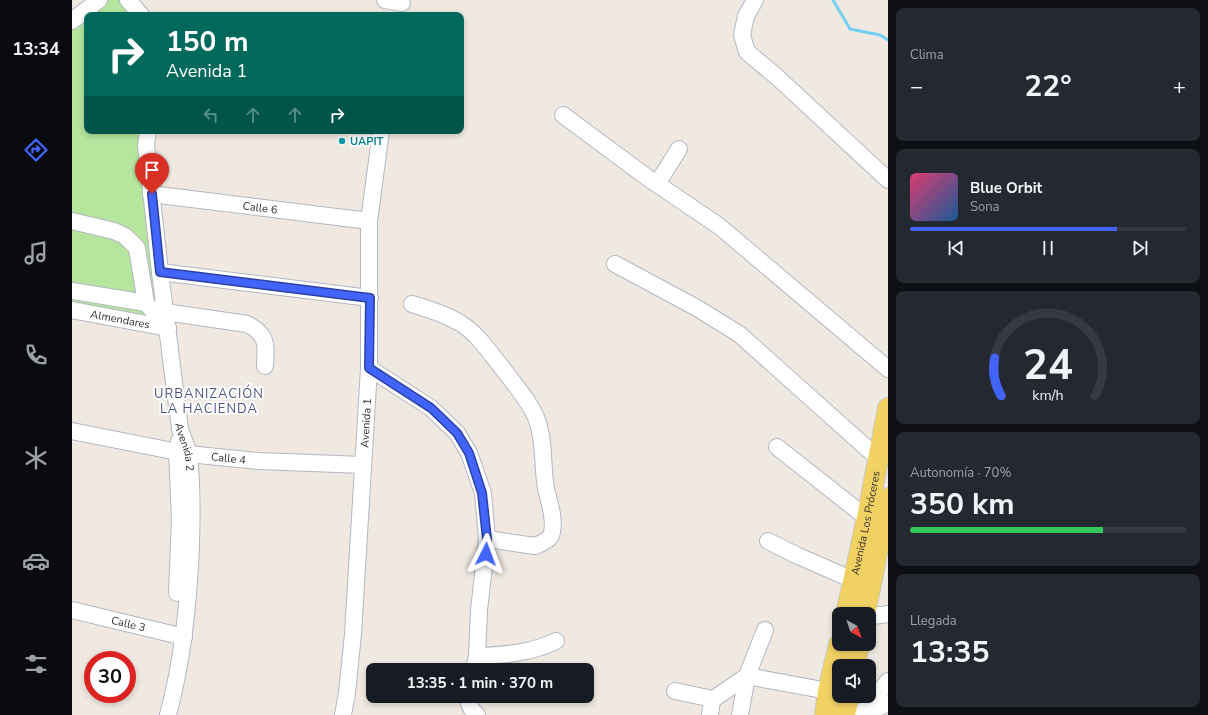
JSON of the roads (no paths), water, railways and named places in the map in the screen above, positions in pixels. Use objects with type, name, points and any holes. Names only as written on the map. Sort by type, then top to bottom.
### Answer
[{"type":"main road","name":"Avenida Los Próceres","points":[[847,607],[867,518],[888,408]]},
{"type":"main road","name":"Avenida Los Próceres","points":[[866,607],[888,502]]},
{"type":"main road","points":[[825,715],[828,692],[837,651]]},
{"type":"main road","points":[[845,715],[848,703]]},
{"type":"street","points":[[72,21],[99,0]]},
{"type":"street","points":[[128,0],[138,12]]},
{"type":"street","points":[[386,0],[402,6]]},
{"type":"street","points":[[755,0],[746,16],[742,35],[748,52],[777,76],[888,180]]},
{"type":"street","points":[[563,115],[657,184],[719,226],[888,369]]},
{"type":"street","name":"Avenida 2","points":[[148,134],[146,145],[160,272],[183,453],[178,577],[179,635]]},
{"type":"street","name":"Avenida 1","points":[[343,715],[347,693],[353,634],[369,368],[369,221],[381,134]]},
{"type":"street","points":[[657,184],[678,149]]},
{"type":"street","name":"Calle 6","points":[[152,194],[369,221]]},
{"type":"street","points":[[72,221],[114,231],[125,236],[137,248],[146,303]]},
{"type":"street","points":[[615,264],[697,308],[739,334],[879,459]]},
{"type":"street","points":[[160,272],[370,298]]},
{"type":"street","points":[[72,291],[146,303],[166,320]]},
{"type":"street","points":[[412,304],[437,311],[461,324],[473,333],[520,391],[537,419],[541,434],[545,481],[552,516],[553,529],[550,537],[535,546],[487,539]]},
{"type":"street","name":"Almendares","points":[[72,310],[166,320],[247,324],[257,329],[266,344],[265,366]]},
{"type":"street","points":[[369,368],[431,408],[457,433],[469,453],[482,493],[487,539],[479,610],[476,663],[505,655],[541,649],[556,641]]},
{"type":"street","name":"Calle 4","points":[[72,431],[183,453],[259,461],[363,465]]},
{"type":"street","points":[[777,447],[867,518]]},
{"type":"street","points":[[768,541],[853,580]]},
{"type":"street","name":"Calle 3","points":[[72,610],[179,635]]},
{"type":"street","points":[[876,616],[888,614]]},
{"type":"street","points":[[740,715],[747,676],[765,630]]},
{"type":"street","points":[[157,715],[179,635]]},
{"type":"street","points":[[168,715],[180,665],[179,635]]},
{"type":"street","points":[[747,676],[828,692]]},
{"type":"street","points":[[675,691],[708,698],[711,707],[747,676]]},
{"type":"street","points":[[864,710],[888,681]]},
{"type":"street","points":[[469,703],[472,710],[477,715]]},
{"type":"street","points":[[864,710],[876,708],[888,703]]},
{"type":"waterway","points":[[833,0],[850,29],[880,35],[888,40]]},
{"type":"place","name":"UAPIT","points":[[342,141]]},
{"type":"district","name":"URBANIZACIÓN LA HACIENDA","points":[[209,400]]}]
